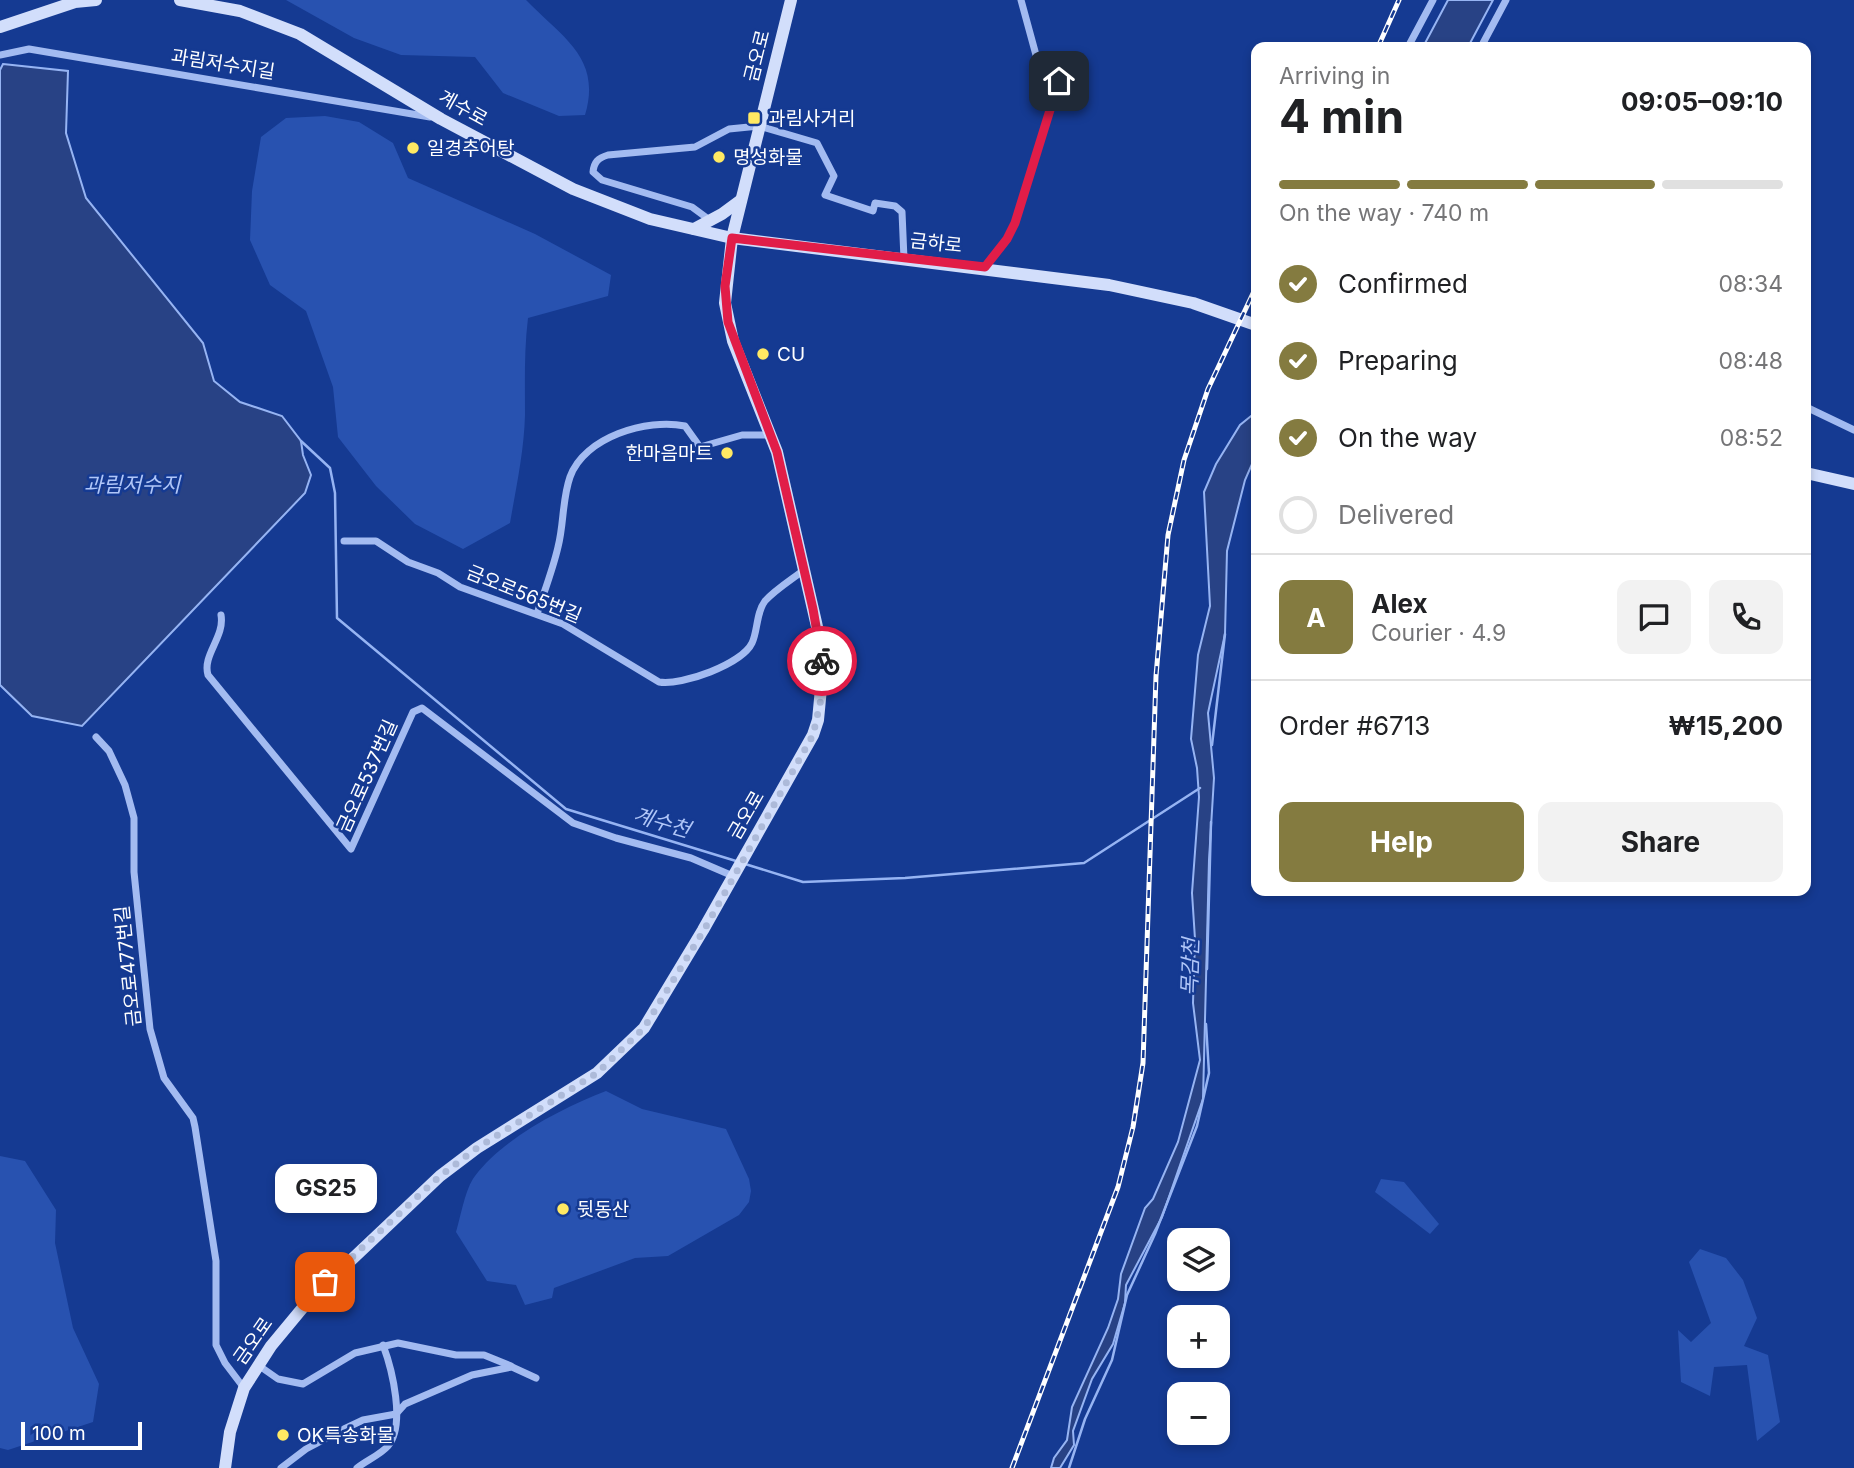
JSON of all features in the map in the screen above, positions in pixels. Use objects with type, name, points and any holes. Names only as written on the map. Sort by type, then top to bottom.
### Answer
[{"type":"main road","points":[[0,27],[75,2],[96,0]]},
{"type":"main road","name":"계수로","points":[[180,0],[240,11],[300,34],[441,119],[601,202],[632,214],[732,238]]},
{"type":"main road","name":"금오로","points":[[225,1468],[230,1432],[244,1388],[257,1365],[325,1282],[440,1176],[477,1148],[581,1084],[624,1049],[654,1014],[799,761],[818,720],[821,656],[805,570],[771,435],[728,322],[725,286],[732,238],[791,0]]},
{"type":"main road","points":[[692,229],[711,221],[741,200]]},
{"type":"main road","name":"금하로","points":[[732,238],[985,267],[1109,285],[1181,300],[1251,322]]},
{"type":"main road","points":[[1811,474],[1854,484]]},
{"type":"street","points":[[985,267],[1007,239],[1015,223],[1059,81],[1046,76],[1039,66],[1021,0]]},
{"type":"street","points":[[1411,42],[1433,0]]},
{"type":"street","points":[[1484,42],[1506,0]]},
{"type":"street","name":"과림저수지길","points":[[0,55],[29,49],[327,97],[441,119]]},
{"type":"street","points":[[711,221],[692,207],[602,180],[593,172],[593,164],[600,157],[608,155],[695,147],[729,129],[759,125],[817,142],[834,176],[825,195],[873,211],[875,202],[895,206],[902,212],[904,259]]},
{"type":"street","points":[[1811,409],[1854,430]]},
{"type":"street","points":[[537,614],[558,547],[571,474],[594,448],[611,438],[641,427],[685,426],[700,447],[732,437],[771,435]]},
{"type":"street","name":"금오로565번길","points":[[344,541],[376,541],[408,562],[438,573],[460,587],[578,631],[659,682],[684,681],[743,655],[753,641],[765,601],[805,570]]},
{"type":"street","name":"금오로537번길","points":[[221,615],[222,628],[206,666],[208,675],[352,849],[413,712],[422,708],[573,822],[734,874]]},
{"type":"street","name":"금오로477번길","points":[[96,737],[109,751],[125,785],[134,818],[134,872],[146,1013],[164,1078],[193,1118],[217,1275],[216,1345],[225,1363],[244,1388]]},
{"type":"street","points":[[257,1365],[278,1379],[303,1384],[344,1358],[383,1345],[410,1344],[456,1355],[484,1355],[536,1378]]},
{"type":"street","points":[[357,1468],[389,1445],[397,1428],[390,1363],[383,1345]]},
{"type":"street","points":[[281,1468],[306,1449],[363,1420],[396,1414],[405,1404],[472,1375],[512,1367]]},
{"type":"shaded area","points":[[286,0],[526,0],[576,50],[584,64],[589,95],[585,115],[559,116],[503,93],[475,57],[401,55],[354,38]]},
{"type":"shaded area","points":[[325,116],[359,122],[393,143],[408,178],[535,234],[611,275],[608,296],[528,318],[524,429],[510,523],[463,549],[415,524],[376,486],[338,437],[333,387],[306,311],[270,285],[250,240],[252,191],[261,137],[286,118]]},
{"type":"shaded area","points":[[606,1091],[642,1109],[726,1129],[749,1179],[749,1202],[739,1215],[668,1256],[635,1258],[554,1288],[552,1298],[525,1305],[516,1285],[487,1281],[456,1232],[469,1188],[475,1176],[501,1149],[553,1115]]},
{"type":"shaded area","points":[[0,1156],[25,1161],[56,1210],[55,1243],[73,1328],[99,1384],[93,1422],[8,1450],[0,1448]]},
{"type":"shaded area","points":[[1381,1179],[1404,1182],[1439,1224],[1430,1234],[1375,1192]]},
{"type":"shaded area","points":[[1700,1249],[1726,1258],[1743,1280],[1757,1318],[1744,1346],[1768,1355],[1780,1422],[1757,1441],[1747,1365],[1714,1367],[1710,1396],[1681,1382],[1678,1330],[1691,1342],[1711,1323],[1689,1262]]},
{"type":"water","points":[[1448,0],[1493,0],[1471,42],[1426,42]]},
{"type":"water","name":"과림저수지","points":[[3,64],[68,71],[66,133],[86,198],[203,343],[214,381],[240,402],[282,416],[301,441],[311,475],[305,493],[82,726],[32,716],[0,685],[0,70]]},
{"type":"water","name":"목감천","points":[[1251,416],[1251,466],[1227,551],[1225,634],[1208,713],[1214,778],[1209,860],[1203,1099],[1162,1217],[1126,1285],[1125,1303],[1113,1344],[1092,1379],[1073,1431],[1074,1445],[1060,1468],[1051,1468],[1054,1458],[1067,1440],[1072,1407],[1108,1328],[1118,1299],[1121,1274],[1145,1208],[1153,1199],[1178,1142],[1200,1060],[1193,1003],[1195,939],[1192,893],[1199,797],[1191,739],[1198,655],[1210,606],[1204,492],[1216,464],[1240,425]]},
{"type":"waterway","name":"계수천","points":[[301,441],[330,468],[335,493],[337,618],[566,809],[736,861]]},
{"type":"waterway","name":"목감천","points":[[1212,745],[1225,634]]},
{"type":"waterway","name":"계수천","points":[[745,864],[803,882],[905,878],[1084,863],[1200,788]]},
{"type":"waterway","name":"목감천","points":[[1207,969],[1211,822]]},
{"type":"waterway","name":"목감천","points":[[1069,1468],[1085,1419],[1112,1360],[1127,1295],[1155,1234],[1197,1126],[1209,1073],[1206,1024]]},
{"type":"railway","points":[[1380,42],[1399,0]]},
{"type":"railway","points":[[1012,1468],[1118,1187],[1133,1127],[1143,1063],[1156,676],[1168,535],[1184,460],[1208,389],[1251,298]]},
{"type":"way so far","points":[[325,1282],[440,1176],[477,1148],[597,1073],[644,1028],[704,930],[813,735],[821,699],[822,661]]},
{"type":"place","name":"과림사거리","points":[[754,118]]},
{"type":"place","name":"일경추어탕","points":[[413,148]]},
{"type":"place","name":"명성화물","points":[[719,157]]},
{"type":"place","name":"CU","points":[[763,354]]},
{"type":"place","name":"한마음마트","points":[[727,453]]},
{"type":"place","name":"뒷동산","points":[[563,1209]]},
{"type":"place","name":"GS25","points":[[325,1282]]},
{"type":"place","name":"OK특송화물","points":[[283,1435]]},
{"type":"route","points":[[822,661],[818,631],[777,452],[728,322],[725,286],[732,238],[985,267],[997,248],[1007,239],[1015,223],[1059,81]]}]
